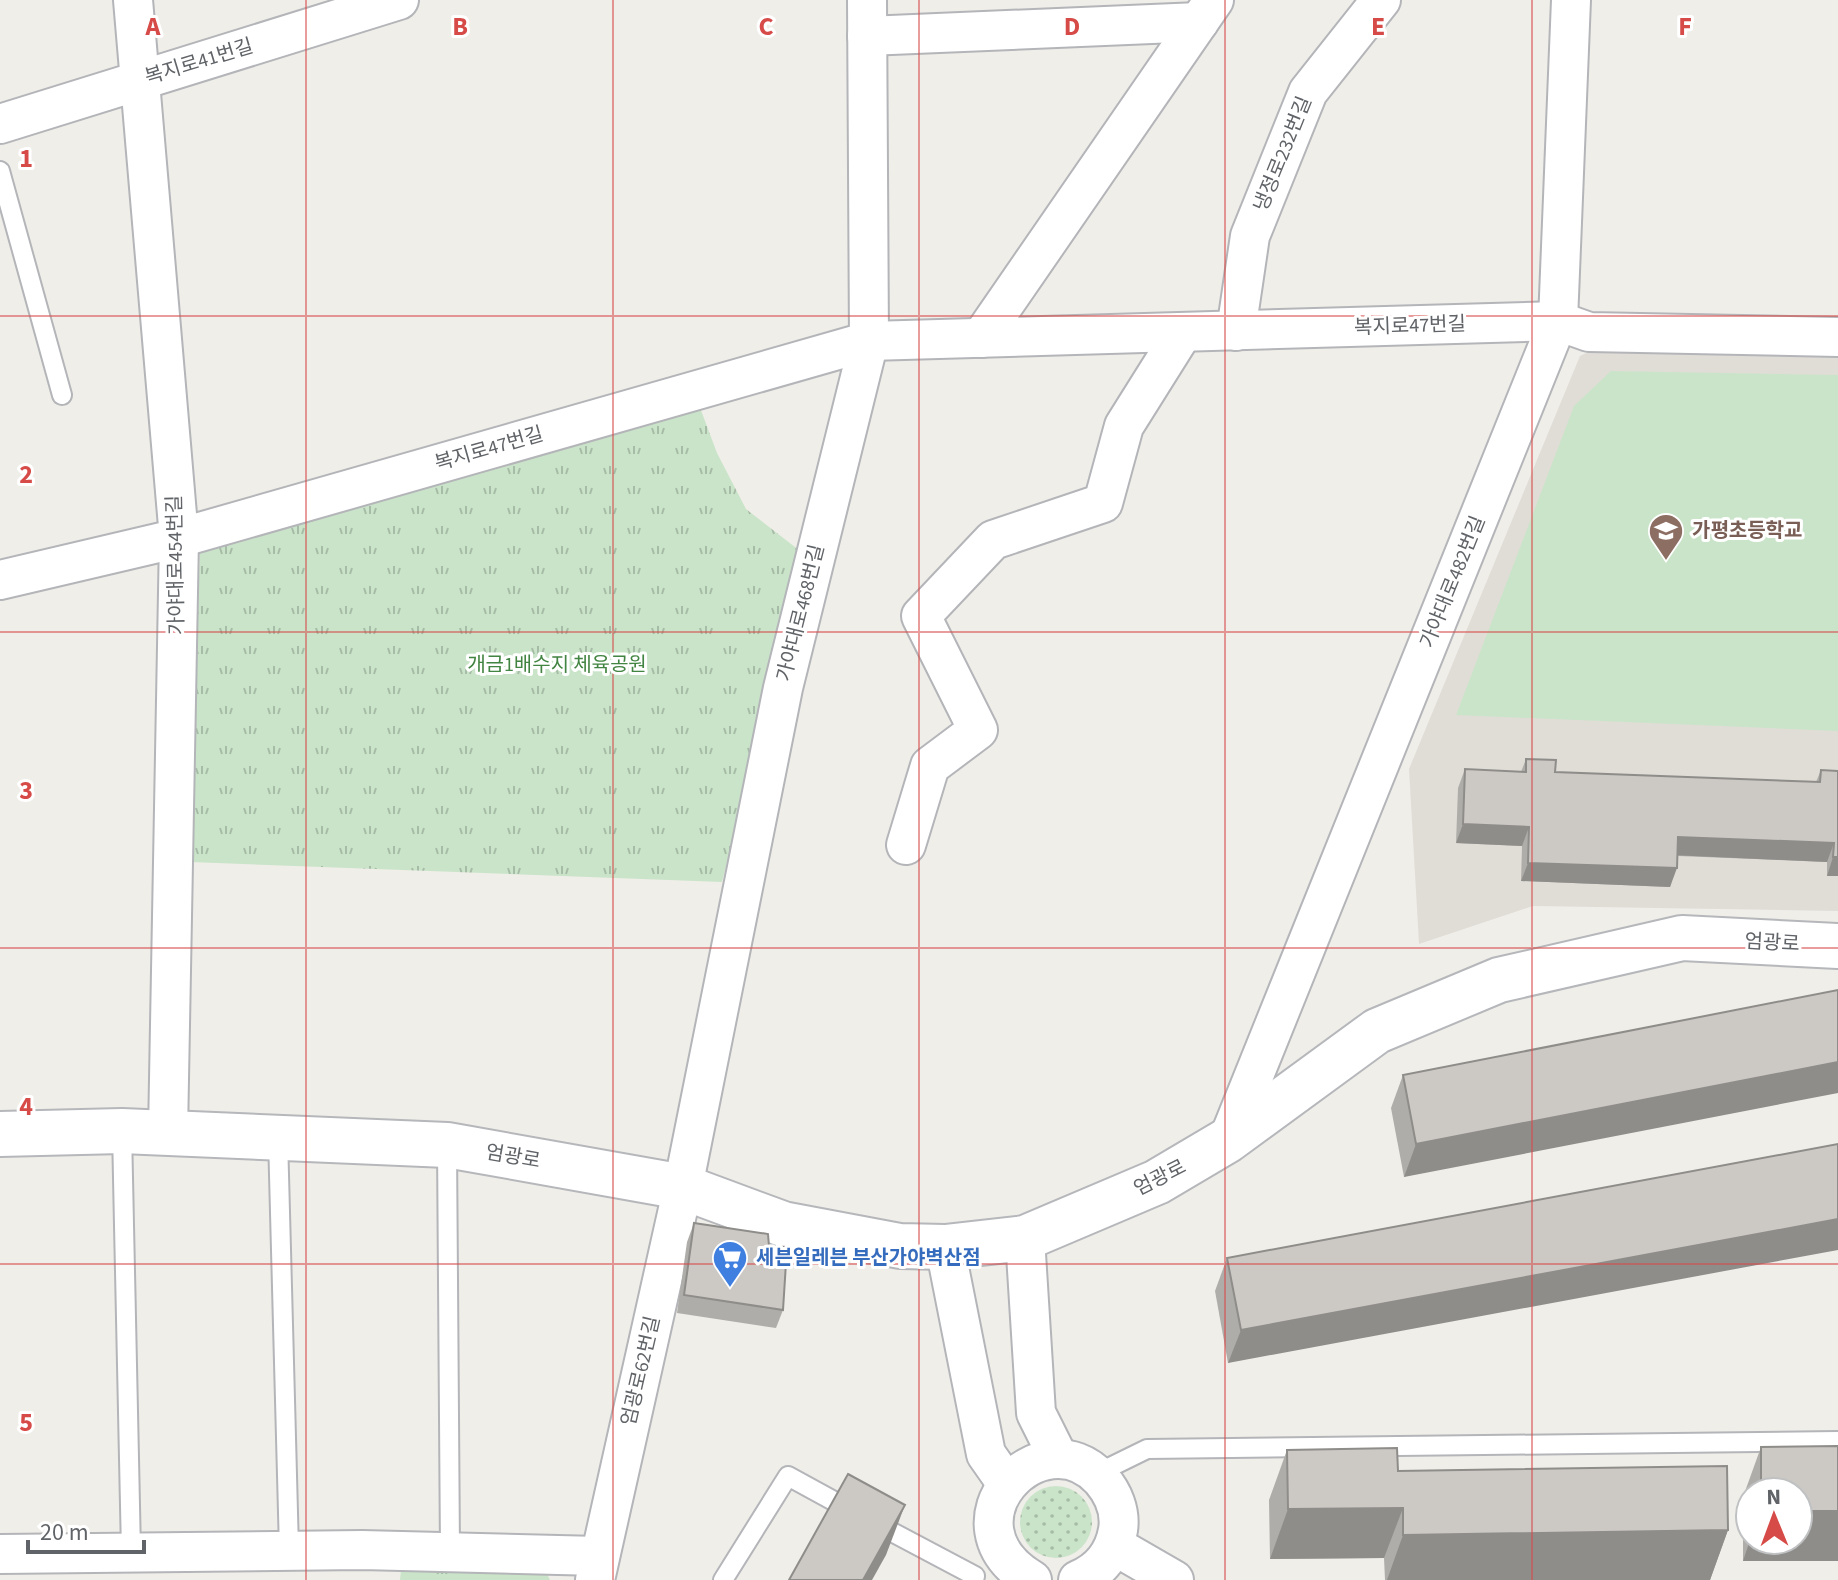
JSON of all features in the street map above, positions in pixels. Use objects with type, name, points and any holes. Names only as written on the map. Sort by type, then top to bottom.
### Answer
[{"type":"main road","name":"엄광로","points":[[0,1134],[122,1131],[447,1145],[683,1187],[783,1224],[900,1246],[945,1247],[1025,1238],[1157,1182],[1228,1140],[1377,1031],[1499,980],[1682,938],[1838,946]]},
{"type":"street","name":"가야대로454번길","points":[[133,0],[179,538],[168,1133]]},
{"type":"street","name":"복지로41번길","points":[[0,124],[399,0]]},
{"type":"street","name":"냉정로232번길","points":[[1236,331],[1250,236],[1308,92],[1381,0]]},
{"type":"street","name":"가야대로482번길","points":[[1228,1140],[1558,321],[1571,0]]},
{"type":"street","name":"가야대로468번길","points":[[683,1187],[783,688],[869,341],[867,18],[1197,24]]},
{"type":"street","points":[[981,338],[1197,24]]},
{"type":"street","name":"복지로47번길","points":[[0,580],[179,538],[869,341],[1558,321],[1589,332],[1838,337]]},
{"type":"street","points":[[906,845],[930,766],[978,730],[921,616],[993,540],[1103,503],[1124,426],[1183,332]]},
{"type":"street","name":"엄광로62번길","points":[[0,1554],[289,1550],[450,1552],[597,1568],[683,1187]]},
{"type":"street","points":[[1025,1238],[1036,1413],[1059,1459]]},
{"type":"street","points":[[945,1247],[986,1454],[1007,1484]]},
{"type":"street","points":[[1032,1580],[1016,1570],[980,1573],[996,1539],[993,1519],[997,1501],[1007,1484],[1022,1470],[1039,1462],[1059,1459],[1079,1464],[1096,1474],[1109,1488],[1117,1507],[1119,1526],[1115,1546],[1104,1563],[1089,1576],[1078,1580]]},
{"type":"street","points":[[1115,1546],[1174,1580]]},
{"type":"lane","points":[[0,171],[62,395]]},
{"type":"lane","points":[[122,1131],[131,1552]]},
{"type":"lane","points":[[278,1137],[289,1550]]},
{"type":"lane","points":[[447,1145],[450,1552]]},
{"type":"lane","points":[[1096,1474],[1147,1449],[1838,1441]]},
{"type":"lane","points":[[723,1580],[788,1476],[980,1573]]},
{"type":"shaded area","name":"가평초등학교","points":[[1601,346],[1838,351],[1838,911],[1533,906],[1419,944],[1409,769],[1580,356]]},
{"type":"green space","points":[[1611,371],[1838,375],[1838,731],[1456,715],[1574,406]]},
{"type":"green space","name":"개금1배수지 체육공원","points":[[699,405],[717,453],[746,509],[804,554],[722,882],[190,862],[200,547]]},
{"type":"green space","points":[[1063,1486],[1082,1496],[1090,1508],[1090,1536],[1082,1548],[1070,1556],[1049,1558],[1030,1548],[1022,1536],[1020,1515],[1030,1496],[1042,1488]]},
{"type":"green space","points":[[401,1570],[547,1574],[550,1580],[400,1580]]},
{"type":"building","points":[[1526,759],[1556,760],[1555,772],[1820,782],[1821,770],[1838,771],[1838,857],[1833,857],[1834,843],[1678,837],[1677,868],[1528,863],[1529,827],[1463,824],[1465,769],[1526,772]]},
{"type":"building","points":[[1838,990],[1838,1062],[1416,1144],[1403,1075]]},
{"type":"building","points":[[1838,1144],[1838,1219],[1241,1330],[1227,1258]]},
{"type":"building","name":"세븐일레븐 부산가야벽산점","points":[[694,1223],[768,1234],[769,1246],[787,1247],[783,1310],[684,1295]]},
{"type":"building","points":[[1838,1446],[1838,1511],[1814,1511],[1814,1476],[1761,1476],[1761,1447]]},
{"type":"building","points":[[1397,1448],[1398,1471],[1727,1466],[1728,1530],[1403,1535],[1403,1508],[1288,1509],[1287,1450]]},
{"type":"building","points":[[848,1474],[905,1505],[863,1580],[789,1580]]},
{"type":"place","name":"가평초등학교","points":[[1666,562]]},
{"type":"place","name":"세븐일레븐 부산가야벽산점","points":[[730,1289]]}]
